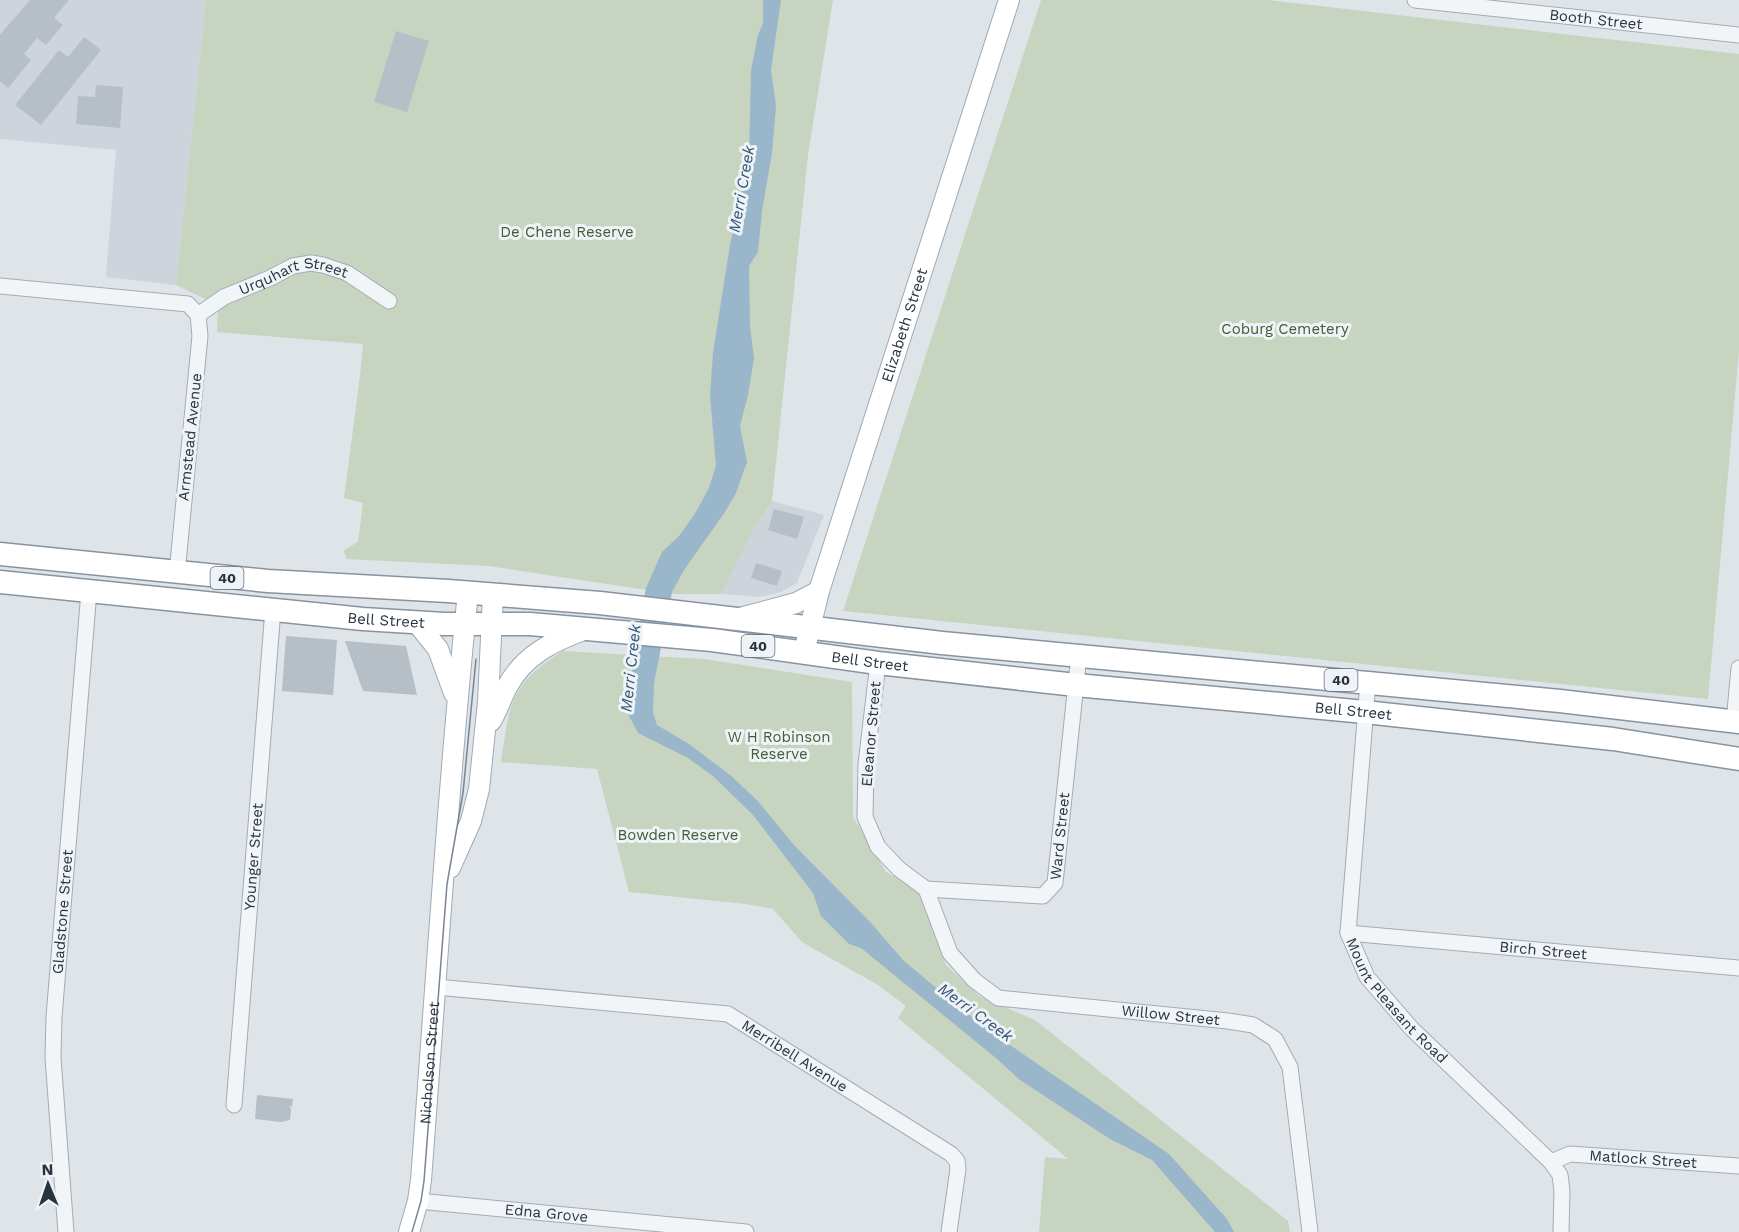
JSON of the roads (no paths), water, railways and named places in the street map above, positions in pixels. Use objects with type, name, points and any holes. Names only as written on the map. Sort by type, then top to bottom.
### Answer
[{"type":"highway","name":"Bell Street","points":[[0,554],[177,573],[600,603],[942,643],[1570,702],[1736,722]]},
{"type":"highway","name":"Bell Street","points":[[0,582],[363,619],[417,623],[490,623],[595,628],[677,636],[878,663],[1076,685],[1365,712],[1613,739],[1739,759]]},
{"type":"highway","points":[[363,619],[364,587]]},
{"type":"main road","name":"Elizabeth Street","points":[[804,652],[819,591],[1009,0]]},
{"type":"main road","points":[[739,618],[796,603],[819,591]]},
{"type":"main road","name":"Nicholson Street","points":[[409,1232],[418,1201],[444,891],[457,701],[468,592]]},
{"type":"main road","name":"Nicholson Street","points":[[444,891],[450,868],[471,821],[476,803],[486,728],[493,594]]},
{"type":"main road","points":[[417,623],[438,649],[457,701]]},
{"type":"main road","points":[[486,728],[515,674],[527,660],[558,640],[595,628]]},
{"type":"street","name":"Booth Street","points":[[1415,0],[1739,35]]},
{"type":"street","name":"Urquhart Street","points":[[193,310],[293,266],[311,263],[347,273],[389,301]]},
{"type":"street","points":[[0,286],[193,310]]},
{"type":"street","name":"Armstead Avenue","points":[[177,573],[200,336],[193,310]]},
{"type":"street","name":"Gladstone Street","points":[[66,1232],[53,1058],[54,1017],[89,591]]},
{"type":"street","name":"Younger Street","points":[[234,1105],[273,609]]},
{"type":"street","name":"Ward Street","points":[[926,889],[1043,896],[1055,883],[1079,655]]},
{"type":"street","name":"Eleanor Street","points":[[878,663],[866,765],[865,817],[878,847],[899,869],[926,889]]},
{"type":"street","points":[[1736,722],[1739,668]]},
{"type":"street","name":"Mount Pleasant Road","points":[[1368,682],[1348,933],[1367,977],[1412,1029],[1551,1162],[1560,1175],[1561,1232]]},
{"type":"street","name":"Willow Street","points":[[926,889],[950,953],[974,980],[998,998],[1228,1021],[1253,1025],[1275,1039],[1290,1066],[1310,1232]]},
{"type":"street","name":"Birch Street","points":[[1348,933],[1739,968]]},
{"type":"street","name":"Merribell Avenue","points":[[436,987],[728,1014],[951,1154],[957,1161],[958,1169],[949,1232]]},
{"type":"street","name":"Matlock Street","points":[[1551,1162],[1570,1154],[1739,1166]]},
{"type":"street","name":"Edna Grove","points":[[418,1201],[746,1232]]},
{"type":"water","points":[[763,0],[781,0],[771,70],[776,106],[772,153],[758,252],[749,266],[750,327],[754,358],[740,426],[747,462],[736,493],[684,570],[672,592],[654,683],[653,712],[657,725],[689,744],[730,775],[757,800],[793,844],[871,923],[903,960],[948,998],[991,1032],[1169,1154],[1227,1219],[1234,1232],[1215,1232],[1152,1160],[1110,1139],[1020,1080],[861,948],[849,944],[821,916],[813,893],[753,815],[713,776],[688,758],[638,733],[629,716],[634,650],[646,588],[662,552],[679,536],[696,512],[709,488],[716,466],[710,395],[713,353],[730,245],[749,157],[751,70],[758,35],[763,23]]},
{"type":"tram line","points":[[412,1232],[424,1181],[447,884],[463,793],[476,659]]},
{"type":"water label","name":"Merri Creek","points":[[741,189]]},
{"type":"water label","name":"Merri Creek","points":[[630,668]]},
{"type":"water label","name":"Merri Creek","points":[[976,1012]]},
{"type":"park label","name":"De Chene Reserve","points":[[567,232]]},
{"type":"park label","name":"Coburg Cemetery","points":[[1285,329]]},
{"type":"park label","name":"W H Robinson Reserve","points":[[779,746]]},
{"type":"park label","name":"Bowden Reserve","points":[[678,835]]}]
